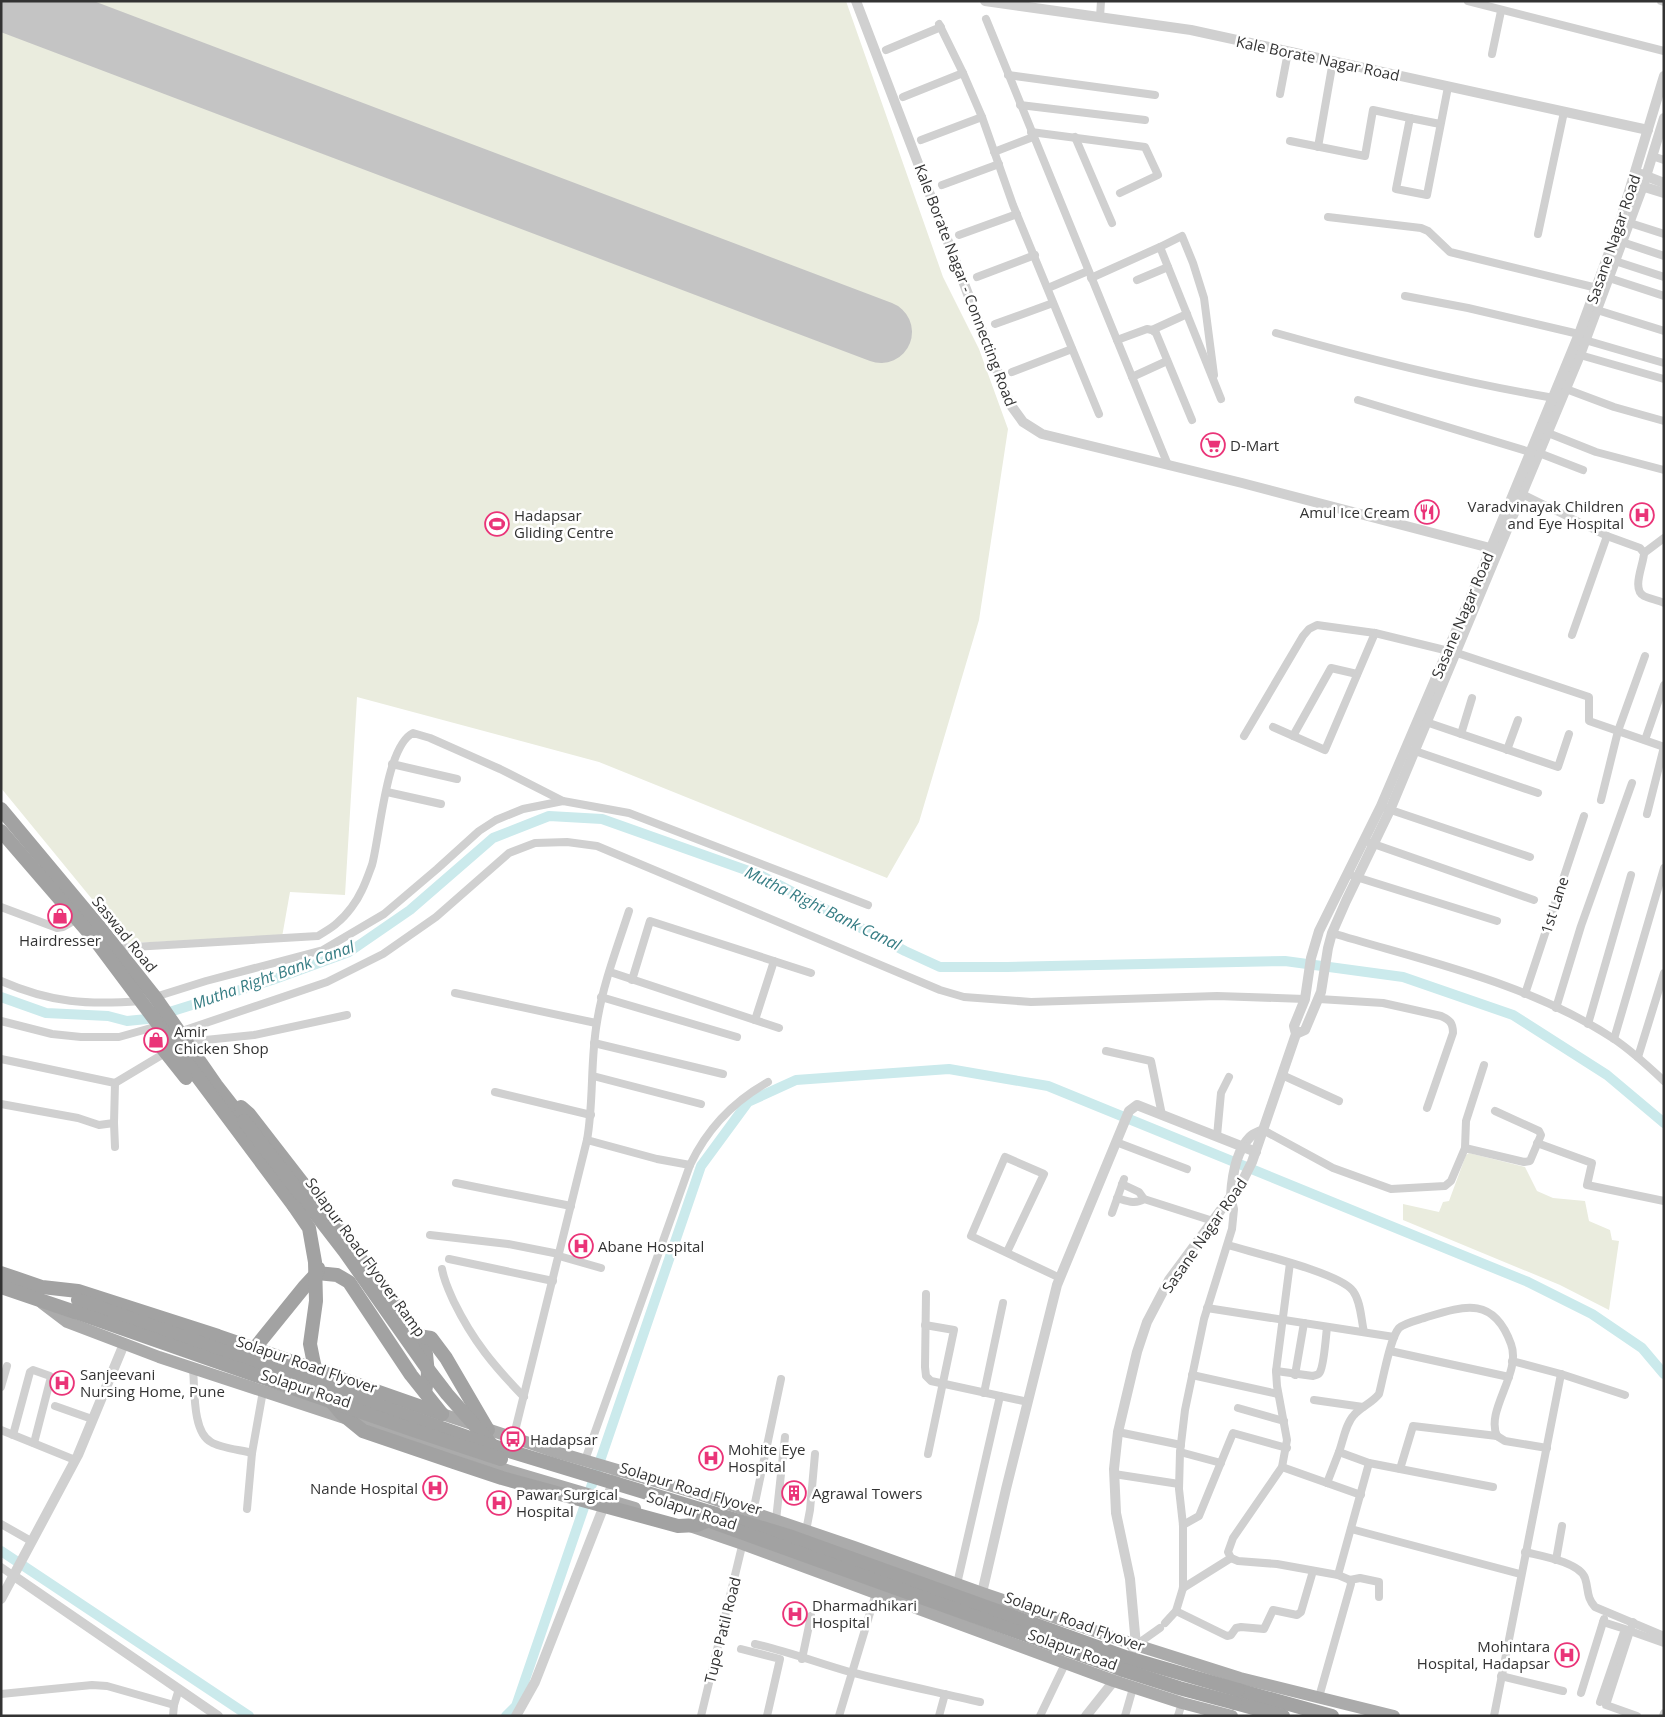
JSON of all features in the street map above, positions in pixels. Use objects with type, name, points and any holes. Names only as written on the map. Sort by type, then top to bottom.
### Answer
[{"type":"highway","name":"Saswad Road","points":[[1,809],[116,948],[168,1033],[216,1085]]},
{"type":"highway","name":"Saswad Road","points":[[1,831],[150,1001]]},
{"type":"highway","points":[[168,1033],[229,1131],[306,1230],[315,1245],[319,1261],[317,1273],[304,1286],[254,1349]]},
{"type":"highway","points":[[168,1033],[309,1228],[315,1262],[316,1301],[310,1344],[317,1377],[325,1394],[341,1413],[363,1431],[502,1478],[678,1526],[697,1525],[709,1520]]},
{"type":"highway","points":[[216,1085],[249,1114],[350,1243],[418,1336],[426,1354],[428,1374],[425,1392]]},
{"type":"highway","name":"Solapur Road Flyover Ramp","points":[[216,1085],[345,1252],[447,1394],[493,1446]]},
{"type":"highway","name":"Solapur Road","points":[[1,1273],[40,1293]]},
{"type":"highway","points":[[317,1273],[337,1276],[349,1282],[442,1414],[430,1446]]},
{"type":"highway","name":"Solapur Road","points":[[1,1287],[40,1293],[78,1291],[442,1414]]},
{"type":"highway","name":"Solapur Road Flyover","points":[[40,1293],[472,1449],[709,1520],[1123,1670],[1283,1716]]},
{"type":"highway","name":"Solapur Road Flyover","points":[[76,1306],[493,1446],[736,1518],[792,1537],[1128,1658],[1235,1703],[1332,1716]]},
{"type":"highway","points":[[418,1336],[431,1338],[446,1358],[488,1430]]},
{"type":"main road","name":"Solapur Road","points":[[40,1293],[67,1322],[193,1369],[484,1464],[602,1497],[743,1544],[1065,1664],[1182,1703],[1202,1712],[1235,1703]]},
{"type":"main road","name":"Solapur Road","points":[[442,1414],[514,1439],[696,1493],[982,1593],[1240,1678],[1394,1716]]},
{"type":"street","name":"Kale Borate Nagar - Connecting Road","points":[[856,1],[1010,404],[1023,422],[1042,434],[1490,548]]},
{"type":"street","points":[[1100,18],[1101,1]]},
{"type":"street","points":[[1468,1],[1664,51]]},
{"type":"street","name":"Kale Borate Nagar Road","points":[[989,2],[1045,6],[1100,18],[1191,30],[1648,130]]},
{"type":"street","points":[[1492,54],[1502,11]]},
{"type":"street","points":[[986,19],[1168,465]]},
{"type":"street","points":[[886,50],[940,26],[982,117],[1017,214],[1099,414]]},
{"type":"street","points":[[1280,94],[1288,52]]},
{"type":"street","points":[[1318,147],[1333,61]]},
{"type":"street","points":[[903,97],[963,73]]},
{"type":"street","points":[[1008,75],[1156,95]]},
{"type":"street","name":"Sasane Nagar Road","points":[[1296,1034],[1305,1030],[1319,999],[1332,932],[1358,878],[1370,843],[1452,652],[1535,452],[1554,398],[1597,310],[1630,223],[1640,182],[1636,172],[1664,76]]},
{"type":"street","points":[[1410,118],[1396,189],[1426,195],[1448,86]]},
{"type":"street","points":[[1020,105],[1145,120]]},
{"type":"street","points":[[1290,142],[1365,156],[1373,110],[1440,124]]},
{"type":"street","points":[[1538,234],[1564,112]]},
{"type":"street","points":[[921,140],[982,117]]},
{"type":"street","name":"Sasane Nagar Road","points":[[1535,452],[1548,433],[1580,355],[1597,288],[1662,133],[1664,118]]},
{"type":"street","points":[[1648,130],[1662,133]]},
{"type":"street","points":[[994,152],[1032,134],[1075,137],[1145,146],[1158,175],[1120,193]]},
{"type":"street","points":[[1075,137],[1112,223]]},
{"type":"street","points":[[1652,156],[1664,160]]},
{"type":"street","points":[[942,185],[999,164]]},
{"type":"street","points":[[1640,182],[1664,183]]},
{"type":"street","points":[[1640,182],[1664,194]]},
{"type":"street","points":[[958,235],[1017,214]]},
{"type":"street","points":[[1328,218],[1428,230],[1450,252],[1597,288]]},
{"type":"street","points":[[1630,223],[1664,234]]},
{"type":"street","points":[[1048,288],[1090,275],[1160,247],[1182,236],[1204,298],[1214,382]]},
{"type":"street","points":[[1622,242],[1664,256]]},
{"type":"street","points":[[1160,247],[1221,399]]},
{"type":"street","points":[[977,278],[1035,255]]},
{"type":"street","points":[[1615,261],[1664,276]]},
{"type":"street","points":[[1137,280],[1168,266]]},
{"type":"street","points":[[1609,278],[1664,296]]},
{"type":"street","points":[[1405,296],[1468,308],[1584,337],[1664,363]]},
{"type":"street","points":[[995,324],[1053,303]]},
{"type":"street","points":[[1597,310],[1664,331]]},
{"type":"street","points":[[1117,340],[1147,329],[1152,330],[1187,314]]},
{"type":"street","points":[[1152,330],[1156,333],[1192,420]]},
{"type":"street","points":[[1276,333],[1371,360],[1499,389],[1554,398]]},
{"type":"street","points":[[1012,372],[1072,349]]},
{"type":"street","points":[[1580,355],[1664,379]]},
{"type":"street","points":[[1132,377],[1167,361]]},
{"type":"street","points":[[1566,388],[1614,407],[1664,420]]},
{"type":"street","points":[[1358,400],[1535,452],[1584,470]]},
{"type":"street","points":[[1548,433],[1596,452],[1664,470]]},
{"type":"street","points":[[1518,492],[1607,536],[1640,548],[1644,553]]},
{"type":"street","name":"Sasane Nagar Road","points":[[1386,808],[1415,751],[1490,548],[1518,492]]},
{"type":"street","points":[[1572,635],[1607,536]]},
{"type":"street","points":[[1664,538],[1644,553],[1638,586],[1643,596],[1664,603]]},
{"type":"street","points":[[1244,736],[1309,629],[1317,625],[1375,633],[1452,652],[1590,697],[1588,721],[1664,747],[1648,814]]},
{"type":"street","points":[[1273,727],[1324,750],[1375,633]]},
{"type":"street","points":[[1601,800],[1618,731],[1645,656]]},
{"type":"street","points":[[1293,736],[1331,668],[1357,674]]},
{"type":"street","points":[[1645,740],[1664,685]]},
{"type":"street","points":[[1461,734],[1472,698]]},
{"type":"street","points":[[1507,750],[1518,720]]},
{"type":"street","points":[[1426,722],[1558,768],[1569,734]]},
{"type":"street","points":[[116,948],[318,936],[337,924],[355,902],[372,865],[392,764],[406,736],[413,733],[430,738],[500,769],[562,802],[629,813],[868,904]]},
{"type":"street","points":[[1415,751],[1538,793]]},
{"type":"street","points":[[392,764],[457,779]]},
{"type":"street","points":[[1556,1008],[1581,926],[1632,783]]},
{"type":"street","points":[[387,792],[441,804]]},
{"type":"street","points":[[1,981],[33,994],[58,1000],[89,1004],[150,1001],[206,981],[323,950],[384,914],[479,831],[496,820],[523,809],[562,802]]},
{"type":"street","points":[[1386,808],[1530,857]]},
{"type":"street","name":"1st Lane","points":[[1525,994],[1584,816]]},
{"type":"street","points":[[115,1147],[115,1083],[168,1033],[327,982],[383,954],[436,917],[509,853],[535,843],[567,842],[598,846],[931,986],[964,997],[1031,1002],[1217,996],[1305,999]]},
{"type":"street","points":[[1370,843],[1534,900]]},
{"type":"street","name":"Sasane Nagar Road","points":[[1136,1645],[1130,1579],[1116,1514],[1114,1474],[1118,1432],[1137,1352],[1147,1322],[1169,1280],[1243,1180],[1254,1156],[1296,1034],[1294,1026],[1305,999],[1311,958],[1319,931],[1348,874],[1370,843]]},
{"type":"street","points":[[1614,1039],[1664,868]]},
{"type":"street","points":[[1348,874],[1497,921]]},
{"type":"street","points":[[1588,1024],[1631,875]]},
{"type":"street","points":[[1,907],[57,928],[63,927],[77,918]]},
{"type":"street","points":[[514,1439],[587,1140],[591,1114],[596,1023],[602,997],[629,911]]},
{"type":"street","points":[[632,980],[650,921],[811,973]]},
{"type":"street","points":[[1332,932],[1459,970],[1525,994],[1588,1024],[1614,1039],[1663,1078]]},
{"type":"street","points":[[318,936],[323,950]]},
{"type":"street","points":[[755,1020],[774,961]]},
{"type":"street","points":[[610,972],[779,1028]]},
{"type":"street","points":[[1638,1057],[1664,973]]},
{"type":"street","points":[[455,993],[596,1023]]},
{"type":"street","points":[[602,997],[737,1038]]},
{"type":"street","points":[[1319,999],[1384,1004],[1441,1016],[1449,1020],[1453,1025],[1453,1033],[1427,1108]]},
{"type":"street","points":[[1,1021],[52,1034],[81,1037],[119,1037],[168,1033],[267,1032],[348,1015]]},
{"type":"street","points":[[594,1043],[724,1074]]},
{"type":"street","points":[[1106,1051],[1151,1061],[1162,1115]]},
{"type":"street","points":[[1,1059],[115,1083]]},
{"type":"street","points":[[1086,1716],[1114,1681],[1136,1645],[1163,1626],[1176,1611],[1183,1588],[1180,1449],[1192,1375],[1207,1308],[1228,1245],[1234,1220],[1231,1196],[1232,1176],[1243,1146],[1251,1136],[1264,1130],[1340,1171],[1391,1189],[1448,1184],[1465,1148],[1466,1121],[1484,1064]]},
{"type":"street","points":[[1282,1075],[1339,1101]]},
{"type":"street","points":[[593,1076],[701,1104]]},
{"type":"street","points":[[1217,1136],[1221,1093],[1229,1077]]},
{"type":"street","points":[[588,1461],[690,1165],[713,1127],[754,1090],[768,1082]]},
{"type":"street","points":[[495,1092],[591,1114]]},
{"type":"street","points":[[1,1104],[78,1118],[99,1124],[114,1123]]},
{"type":"street","points":[[982,1593],[1046,1326],[1060,1278],[1129,1111],[1137,1105],[1243,1146],[1254,1156]]},
{"type":"street","points":[[1465,1148],[1527,1162],[1530,1161],[1540,1135],[1539,1130],[1495,1111]]},
{"type":"street","points":[[587,1140],[657,1159],[690,1165]]},
{"type":"street","points":[[1116,1142],[1186,1169]]},
{"type":"street","points":[[1537,1144],[1592,1163],[1587,1185],[1664,1201]]},
{"type":"street","points":[[1007,1252],[1044,1174],[1005,1157],[971,1236],[1060,1278]]},
{"type":"street","points":[[456,1183],[571,1206]]},
{"type":"street","points":[[1111,1189],[1121,1188],[1139,1192],[1144,1199],[1213,1220]]},
{"type":"street","points":[[1121,1188],[1134,1203],[1144,1199]]},
{"type":"street","points":[[1112,1213],[1121,1188]]},
{"type":"street","points":[[430,1235],[508,1244],[559,1255],[601,1268]]},
{"type":"street","points":[[1228,1245],[1321,1272],[1340,1280],[1354,1292],[1364,1332]]},
{"type":"street","points":[[449,1259],[553,1280]]},
{"type":"street","points":[[1290,1264],[1276,1371],[1287,1448],[1282,1467],[1233,1538],[1228,1552],[1231,1558],[1238,1560],[1313,1570],[1338,1575],[1350,1580],[1356,1577],[1379,1582],[1379,1597]]},
{"type":"street","points":[[442,1269],[444,1281],[477,1344],[524,1397]]},
{"type":"street","points":[[926,1294],[926,1376],[931,1381],[1028,1402]]},
{"type":"street","points":[[984,1393],[1003,1303]]},
{"type":"street","points":[[1207,1308],[1394,1337]]},
{"type":"street","points":[[1327,1483],[1352,1418],[1374,1401],[1379,1394],[1394,1337],[1400,1328],[1408,1323],[1459,1308],[1479,1308],[1492,1314],[1504,1327],[1512,1347],[1509,1377],[1496,1416],[1495,1431],[1497,1436]]},
{"type":"street","points":[[1295,1375],[1304,1323]]},
{"type":"street","points":[[925,1325],[954,1330],[928,1454]]},
{"type":"street","points":[[1276,1371],[1313,1376],[1320,1372],[1327,1327]]},
{"type":"street","points":[[1,1599],[75,1460],[124,1344]]},
{"type":"street","points":[[1390,1351],[1509,1377]]},
{"type":"street","points":[[1512,1361],[1561,1374],[1625,1395]]},
{"type":"street","points":[[1,1387],[7,1366]]},
{"type":"street","points":[[193,1369],[198,1422],[203,1436],[211,1443],[252,1453]]},
{"type":"street","points":[[13,1434],[30,1372],[33,1370],[50,1376],[34,1443]]},
{"type":"street","points":[[1494,1716],[1520,1574],[1561,1374]]},
{"type":"street","points":[[1192,1375],[1278,1394]]},
{"type":"street","name":"Tupe Patil Road","points":[[701,1716],[743,1544],[754,1513],[781,1379]]},
{"type":"street","points":[[246,1509],[252,1453],[263,1391]]},
{"type":"street","points":[[956,1584],[1000,1396]]},
{"type":"street","points":[[1314,1400],[1363,1408]]},
{"type":"street","points":[[55,1406],[92,1419]]},
{"type":"street","points":[[1238,1408],[1284,1421]]},
{"type":"street","points":[[1400,1469],[1413,1426],[1497,1436],[1505,1441],[1547,1448]]},
{"type":"street","points":[[1,1430],[75,1460]]},
{"type":"street","points":[[1118,1432],[1180,1449],[1221,1463]]},
{"type":"street","points":[[1183,1525],[1199,1516],[1233,1433],[1287,1448]]},
{"type":"street","points":[[776,1520],[786,1438]]},
{"type":"street","points":[[1339,1452],[1369,1464],[1493,1486]]},
{"type":"street","points":[[806,1531],[810,1510],[815,1454]]},
{"type":"street","points":[[1338,1575],[1362,1495],[1369,1464]]},
{"type":"street","points":[[1282,1467],[1362,1495]]},
{"type":"street","points":[[516,1716],[535,1682],[612,1468]]},
{"type":"street","points":[[1114,1474],[1180,1484]]},
{"type":"street","points":[[1,1524],[32,1542]]},
{"type":"street","points":[[1556,1560],[1562,1526]]},
{"type":"street","points":[[1351,1529],[1520,1574]]},
{"type":"street","points":[[1525,1552],[1556,1560],[1579,1570],[1585,1577],[1590,1601],[1595,1607],[1664,1636]]},
{"type":"street","points":[[1183,1588],[1231,1558]]},
{"type":"street","points":[[1,1567],[16,1573],[218,1716]]},
{"type":"street","points":[[1176,1611],[1227,1636],[1231,1635],[1236,1628],[1241,1626],[1264,1629],[1273,1610],[1297,1614],[1302,1612],[1313,1570]]},
{"type":"street","points":[[1319,1697],[1351,1584],[1350,1580]]},
{"type":"street","points":[[839,1716],[876,1593]]},
{"type":"street","points":[[1581,1693],[1606,1612]]},
{"type":"street","points":[[802,1659],[811,1616]]},
{"type":"street","points":[[1600,1702],[1625,1629],[1603,1622]]},
{"type":"street","points":[[1633,1622],[1606,1705],[1637,1716]]},
{"type":"street","points":[[1630,1631],[1664,1643]]},
{"type":"street","points":[[755,1644],[782,1650],[802,1659],[851,1672],[980,1702]]},
{"type":"street","points":[[741,1649],[780,1659],[768,1716]]},
{"type":"street","points":[[1040,1716],[1065,1664]]},
{"type":"street","points":[[1501,1676],[1563,1691]]},
{"type":"street","points":[[1,1694],[92,1685],[107,1686],[174,1705]]},
{"type":"street","points":[[1125,1716],[1133,1688]]},
{"type":"street","points":[[172,1716],[179,1689]]},
{"type":"street","points":[[939,1716],[945,1694]]},
{"type":"street","points":[[1178,1716],[1182,1703]]},
{"type":"shaded area","name":"Hadapsar Gliding Centre","points":[[1,1],[846,1],[943,277],[979,349],[1008,429],[979,620],[919,822],[887,878],[599,762],[357,697],[345,895],[290,892],[282,937],[128,943],[1,788]]},
{"type":"shaded area","points":[[1469,1153],[1525,1167],[1537,1191],[1553,1198],[1585,1201],[1589,1221],[1610,1230],[1612,1240],[1619,1241],[1609,1310],[1560,1285],[1403,1220],[1403,1204],[1439,1212],[1443,1202],[1449,1201],[1466,1155]]},
{"type":"waterway","name":"Mutha Right Bank Canal","points":[[1,997],[46,1013],[108,1016],[127,1021],[147,1019],[272,980],[349,952],[410,910],[493,838],[549,816],[602,819],[760,875],[905,951],[940,967],[1285,961],[1403,977],[1513,1015],[1607,1075],[1664,1123]]},
{"type":"waterway","points":[[506,1716],[516,1706],[701,1166],[748,1102],[796,1080],[949,1069],[1048,1086],[1528,1282],[1592,1314],[1642,1348],[1664,1374]]},
{"type":"waterway","points":[[1,1551],[249,1716]]},
{"type":"runway","points":[[6,1],[881,332]]},
{"type":"place","name":"D-Mart","points":[[1213,445]]},
{"type":"place","name":"Amul Ice Cream","points":[[1427,512]]},
{"type":"place","name":"Varadvinayak Children and Eye Hospital","points":[[1642,515]]},
{"type":"place","name":"Hadapsar Gliding Centre","points":[[497,524]]},
{"type":"place","name":"Hairdresser","points":[[60,916]]},
{"type":"place","name":"Amir Chicken Shop","points":[[156,1040]]},
{"type":"place","name":"Abane Hospital","points":[[581,1246]]},
{"type":"place","name":"Sanjeevani Nursing Home, Pune","points":[[62,1383]]},
{"type":"place","name":"Hadapsar","points":[[513,1439]]},
{"type":"place","name":"Mohite Eye Hospital","points":[[711,1458]]},
{"type":"place","name":"Nande Hospital","points":[[435,1488]]},
{"type":"place","name":"Agrawal Towers","points":[[794,1493]]},
{"type":"place","name":"Pawar Surgical Hospital","points":[[499,1503]]},
{"type":"place","name":"Dharmadhikari Hospital","points":[[795,1614]]},
{"type":"place","name":"Mohintara Hospital, Hadapsar","points":[[1567,1655]]}]
